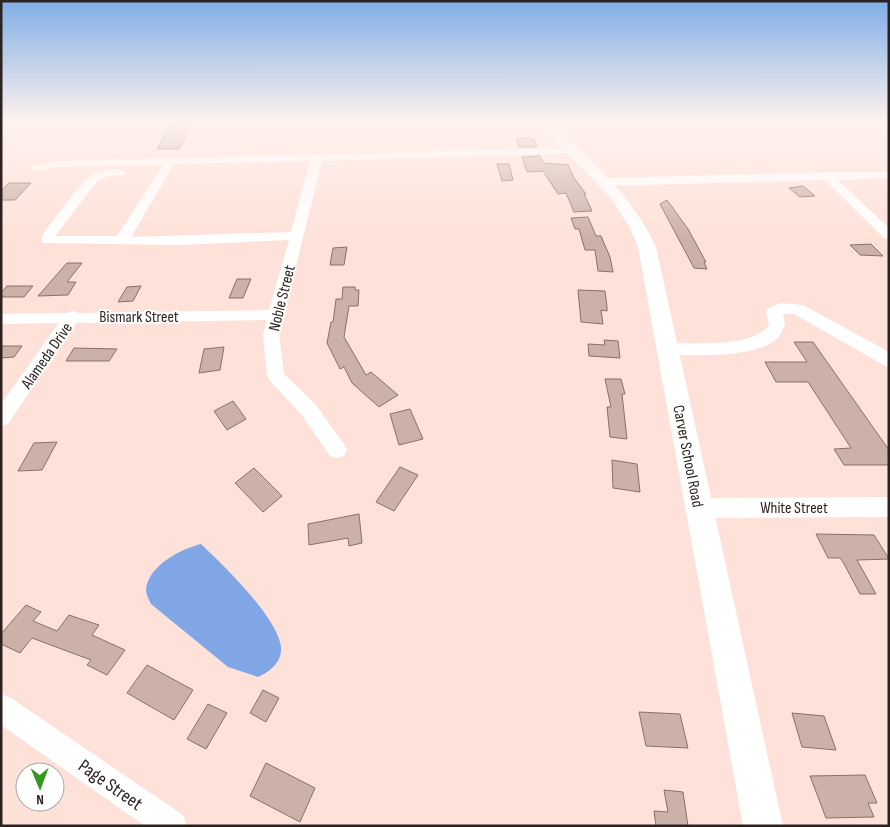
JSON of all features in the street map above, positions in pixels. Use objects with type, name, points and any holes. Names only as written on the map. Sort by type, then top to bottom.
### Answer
[{"type":"main road","name":"Carver School Road","points":[[584,162],[625,203],[640,229],[647,247],[763,826]]},
{"type":"street","points":[[37,168],[56,164],[250,169],[255,168],[257,162]]},
{"type":"street","name":"Noble Street","points":[[316,162],[271,334],[276,376],[308,409],[337,450]]},
{"type":"street","points":[[167,167],[107,173],[94,178],[48,235],[48,240],[181,241],[297,236]]},
{"type":"street","points":[[122,240],[167,167]]},
{"type":"street","points":[[826,175],[889,235]]},
{"type":"street","points":[[605,182],[826,175],[889,175]]},
{"type":"street","points":[[668,349],[712,349],[760,342],[773,332],[777,324],[774,312],[781,308],[797,309],[876,352],[889,362]]},
{"type":"street","name":"Bismark Street","points":[[1,319],[73,316],[276,314]]},
{"type":"street","name":"Alameda Drive","points":[[1,419],[73,316]]},
{"type":"street","name":"White Street","points":[[699,508],[886,511]]},
{"type":"street","name":"Page Street","points":[[1,708],[172,826]]},
{"type":"water","points":[[201,544],[246,590],[268,617],[275,630],[280,642],[281,654],[272,668],[258,677],[228,667],[151,604],[146,593],[148,580],[159,566],[176,554]]},
{"type":"building","points":[[524,162],[568,165],[574,178],[586,194],[584,194],[592,211],[574,212],[566,193],[558,194],[543,171],[527,172]]},
{"type":"building","points":[[497,164],[509,164],[513,180],[502,181]]},
{"type":"building","points":[[9,183],[31,183],[15,200],[1,200],[1,191]]},
{"type":"building","points":[[803,186],[815,196],[800,197],[789,188]]},
{"type":"building","points":[[667,200],[688,229],[706,262],[704,262],[707,269],[694,268],[660,204]]},
{"type":"building","points":[[588,217],[596,236],[601,236],[610,257],[613,272],[598,271],[595,250],[585,250],[579,229],[575,229],[571,218]]},
{"type":"building","points":[[871,244],[883,256],[860,255],[850,245]]},
{"type":"building","points":[[347,247],[344,265],[330,265],[333,248]]},
{"type":"building","points":[[67,263],[82,263],[67,282],[76,282],[68,295],[38,296]]},
{"type":"building","points":[[237,279],[251,279],[243,298],[229,298]]},
{"type":"building","points":[[7,286],[33,286],[24,297],[1,297],[1,293]]},
{"type":"building","points":[[141,286],[133,301],[118,302],[127,287]]},
{"type":"building","points":[[343,287],[355,287],[355,290],[359,290],[358,306],[349,306],[344,337],[366,375],[371,372],[398,395],[379,407],[352,383],[344,367],[340,369],[327,343],[331,322],[333,322],[336,299],[342,299]]},
{"type":"building","points":[[578,290],[605,291],[607,311],[601,310],[603,324],[581,322]]},
{"type":"building","points":[[604,340],[618,341],[620,358],[589,356],[588,344],[605,345]]},
{"type":"building","points":[[794,342],[813,342],[889,450],[889,465],[844,465],[834,449],[851,448],[808,382],[776,382],[765,362],[807,362]]},
{"type":"building","points":[[1,346],[22,346],[14,357],[1,358]]},
{"type":"building","points":[[224,347],[220,370],[199,373],[204,349]]},
{"type":"building","points":[[74,348],[117,349],[109,361],[66,361]]},
{"type":"building","points":[[605,379],[621,379],[625,394],[622,394],[627,439],[610,437],[607,407],[611,407]]},
{"type":"building","points":[[233,401],[246,419],[227,430],[214,411]]},
{"type":"building","points":[[410,409],[423,439],[399,445],[390,414]]},
{"type":"building","points":[[57,442],[42,470],[18,471],[34,443]]},
{"type":"building","points":[[612,460],[637,464],[640,492],[613,488]]},
{"type":"building","points":[[400,467],[418,475],[394,511],[376,502]]},
{"type":"building","points":[[254,468],[282,496],[263,512],[235,483]]},
{"type":"building","points":[[359,514],[362,543],[349,546],[348,538],[309,545],[308,524]]},
{"type":"building","points":[[816,534],[874,535],[889,559],[857,560],[876,594],[860,594],[843,562],[840,558],[828,558]]},
{"type":"building","points":[[26,605],[41,612],[33,621],[57,631],[69,615],[99,625],[92,635],[125,650],[107,675],[87,665],[91,660],[32,638],[20,653],[1,644],[1,634]]},
{"type":"building","points":[[147,665],[193,690],[174,720],[127,693]]},
{"type":"building","points":[[263,690],[279,698],[266,722],[250,713]]},
{"type":"building","points":[[208,704],[227,713],[206,749],[187,739]]},
{"type":"building","points":[[639,712],[680,714],[688,748],[646,746]]},
{"type":"building","points":[[792,713],[824,716],[836,750],[802,747]]},
{"type":"building","points":[[266,763],[315,788],[300,822],[250,796]]},
{"type":"building","points":[[865,775],[877,803],[868,803],[874,817],[826,818],[810,776]]},
{"type":"building","points":[[664,790],[683,792],[688,826],[656,826],[654,811],[668,812]]}]
